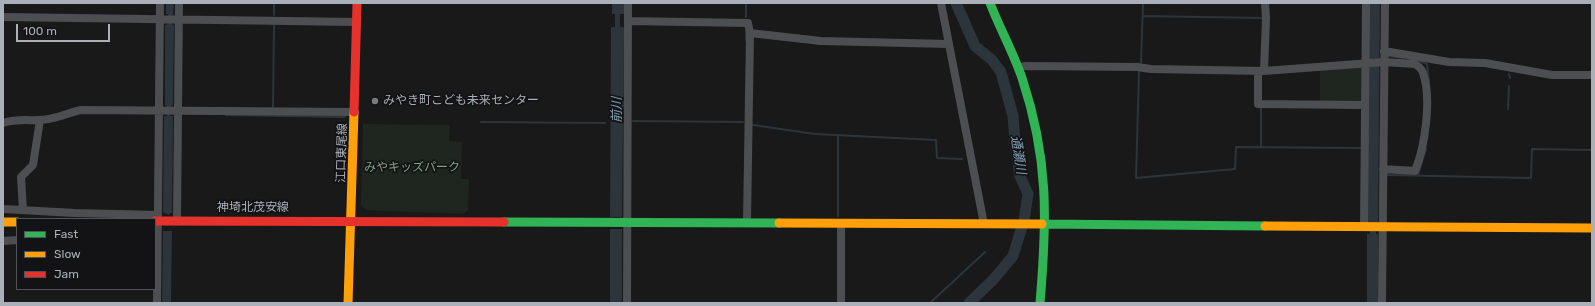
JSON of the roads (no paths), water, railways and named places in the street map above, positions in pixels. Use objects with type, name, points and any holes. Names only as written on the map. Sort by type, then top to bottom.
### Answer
[{"type":"street","points":[[160,3],[170,19],[168,110],[177,220]]},
{"type":"street","points":[[157,303],[156,234],[168,110],[170,19],[179,3]]},
{"type":"street","name":"江口東尾線","points":[[348,303],[355,112],[357,3]]},
{"type":"street","points":[[627,303],[628,3]]},
{"type":"street","points":[[941,3],[984,224]]},
{"type":"street","points":[[990,3],[1018,68],[1033,115],[1041,152],[1045,196],[1045,224],[1040,303]]},
{"type":"street","points":[[1265,3],[1266,18],[1258,104],[1365,105]]},
{"type":"street","points":[[1366,3],[1374,63],[1383,169],[1381,226],[1382,303]]},
{"type":"street","points":[[1365,226],[1365,105],[1374,63],[1384,51],[1385,3]]},
{"type":"street","points":[[3,17],[357,22]]},
{"type":"street","points":[[628,21],[748,22],[750,33],[747,222]]},
{"type":"street","points":[[750,33],[821,41],[949,44]]},
{"type":"street","points":[[1384,51],[1449,62],[1485,63],[1552,75],[1592,75]]},
{"type":"street","points":[[1018,68],[1025,66],[1137,67],[1151,69],[1261,71],[1374,63],[1415,64],[1423,71],[1427,105],[1421,158],[1415,171],[1383,169]]},
{"type":"street","points":[[3,123],[13,120],[40,120],[53,118],[65,113],[81,110],[355,112]]},
{"type":"street","points":[[23,210],[21,177],[33,165],[40,120]]},
{"type":"street","points":[[3,209],[142,218]]},
{"type":"street","name":"神埼北茂安線","points":[[157,219],[1592,228]]},
{"type":"street","points":[[3,222],[16,222]]},
{"type":"street","points":[[841,223],[841,303]]},
{"type":"street","points":[[3,241],[16,240]]},
{"type":"water","points":[[166,3],[174,3],[172,24],[174,25],[173,105],[171,106],[170,116],[173,116],[172,213],[169,215],[163,212],[164,116],[167,116],[167,106],[165,105],[165,25],[168,24],[168,14],[166,14]]},
{"type":"water","name":"前川","points":[[612,3],[624,3],[624,14],[620,14],[620,27],[624,27],[622,217],[610,217],[611,27],[615,27],[615,14],[612,14]]},
{"type":"water","points":[[1369,3],[1380,3],[1378,222],[1376,222],[1376,234],[1378,234],[1378,303],[1367,303],[1367,234],[1370,234],[1370,222],[1367,222]]},
{"type":"water","points":[[610,229],[622,229],[622,303],[610,303]]},
{"type":"water","points":[[163,231],[172,231],[171,303],[162,303]]},
{"type":"waterway","points":[[274,3],[274,15]]},
{"type":"waterway","points":[[746,3],[746,17]]},
{"type":"waterway","name":"通瀬川","points":[[956,3],[975,46],[992,60],[1001,72],[1013,116],[1020,176],[1028,194],[1024,220],[1013,256],[993,280],[969,303]]},
{"type":"waterway","points":[[1141,63],[1143,3]]},
{"type":"waterway","points":[[1143,16],[1263,18]]},
{"type":"waterway","points":[[273,107],[274,25]]},
{"type":"waterway","points":[[746,31],[746,40]]},
{"type":"waterway","points":[[1388,56],[1403,58]]},
{"type":"waterway","points":[[1419,61],[1427,64],[1429,82]]},
{"type":"waterway","points":[[1139,72],[1136,178],[1235,169],[1236,147],[1360,148]]},
{"type":"waterway","points":[[1509,74],[1510,78]]},
{"type":"waterway","points":[[1508,109],[1509,86]]},
{"type":"waterway","points":[[1261,107],[1261,147]]},
{"type":"waterway","points":[[226,115],[345,117]]},
{"type":"waterway","points":[[633,121],[743,122]]},
{"type":"waterway","name":"前川","points":[[481,122],[605,123]]},
{"type":"waterway","points":[[753,125],[815,134],[936,140],[937,158],[962,159]]},
{"type":"waterway","points":[[838,135],[838,216]]},
{"type":"waterway","points":[[1418,175],[1426,149]]},
{"type":"waterway","points":[[1387,175],[1531,178],[1532,149],[1592,150]]},
{"type":"waterway","points":[[930,303],[985,252]]},
{"type":"place","name":"みやき町こども未来センター","points":[[375,101]]},
{"type":"park label","name":"みやキッズパーク","points":[[412,168]]}]
